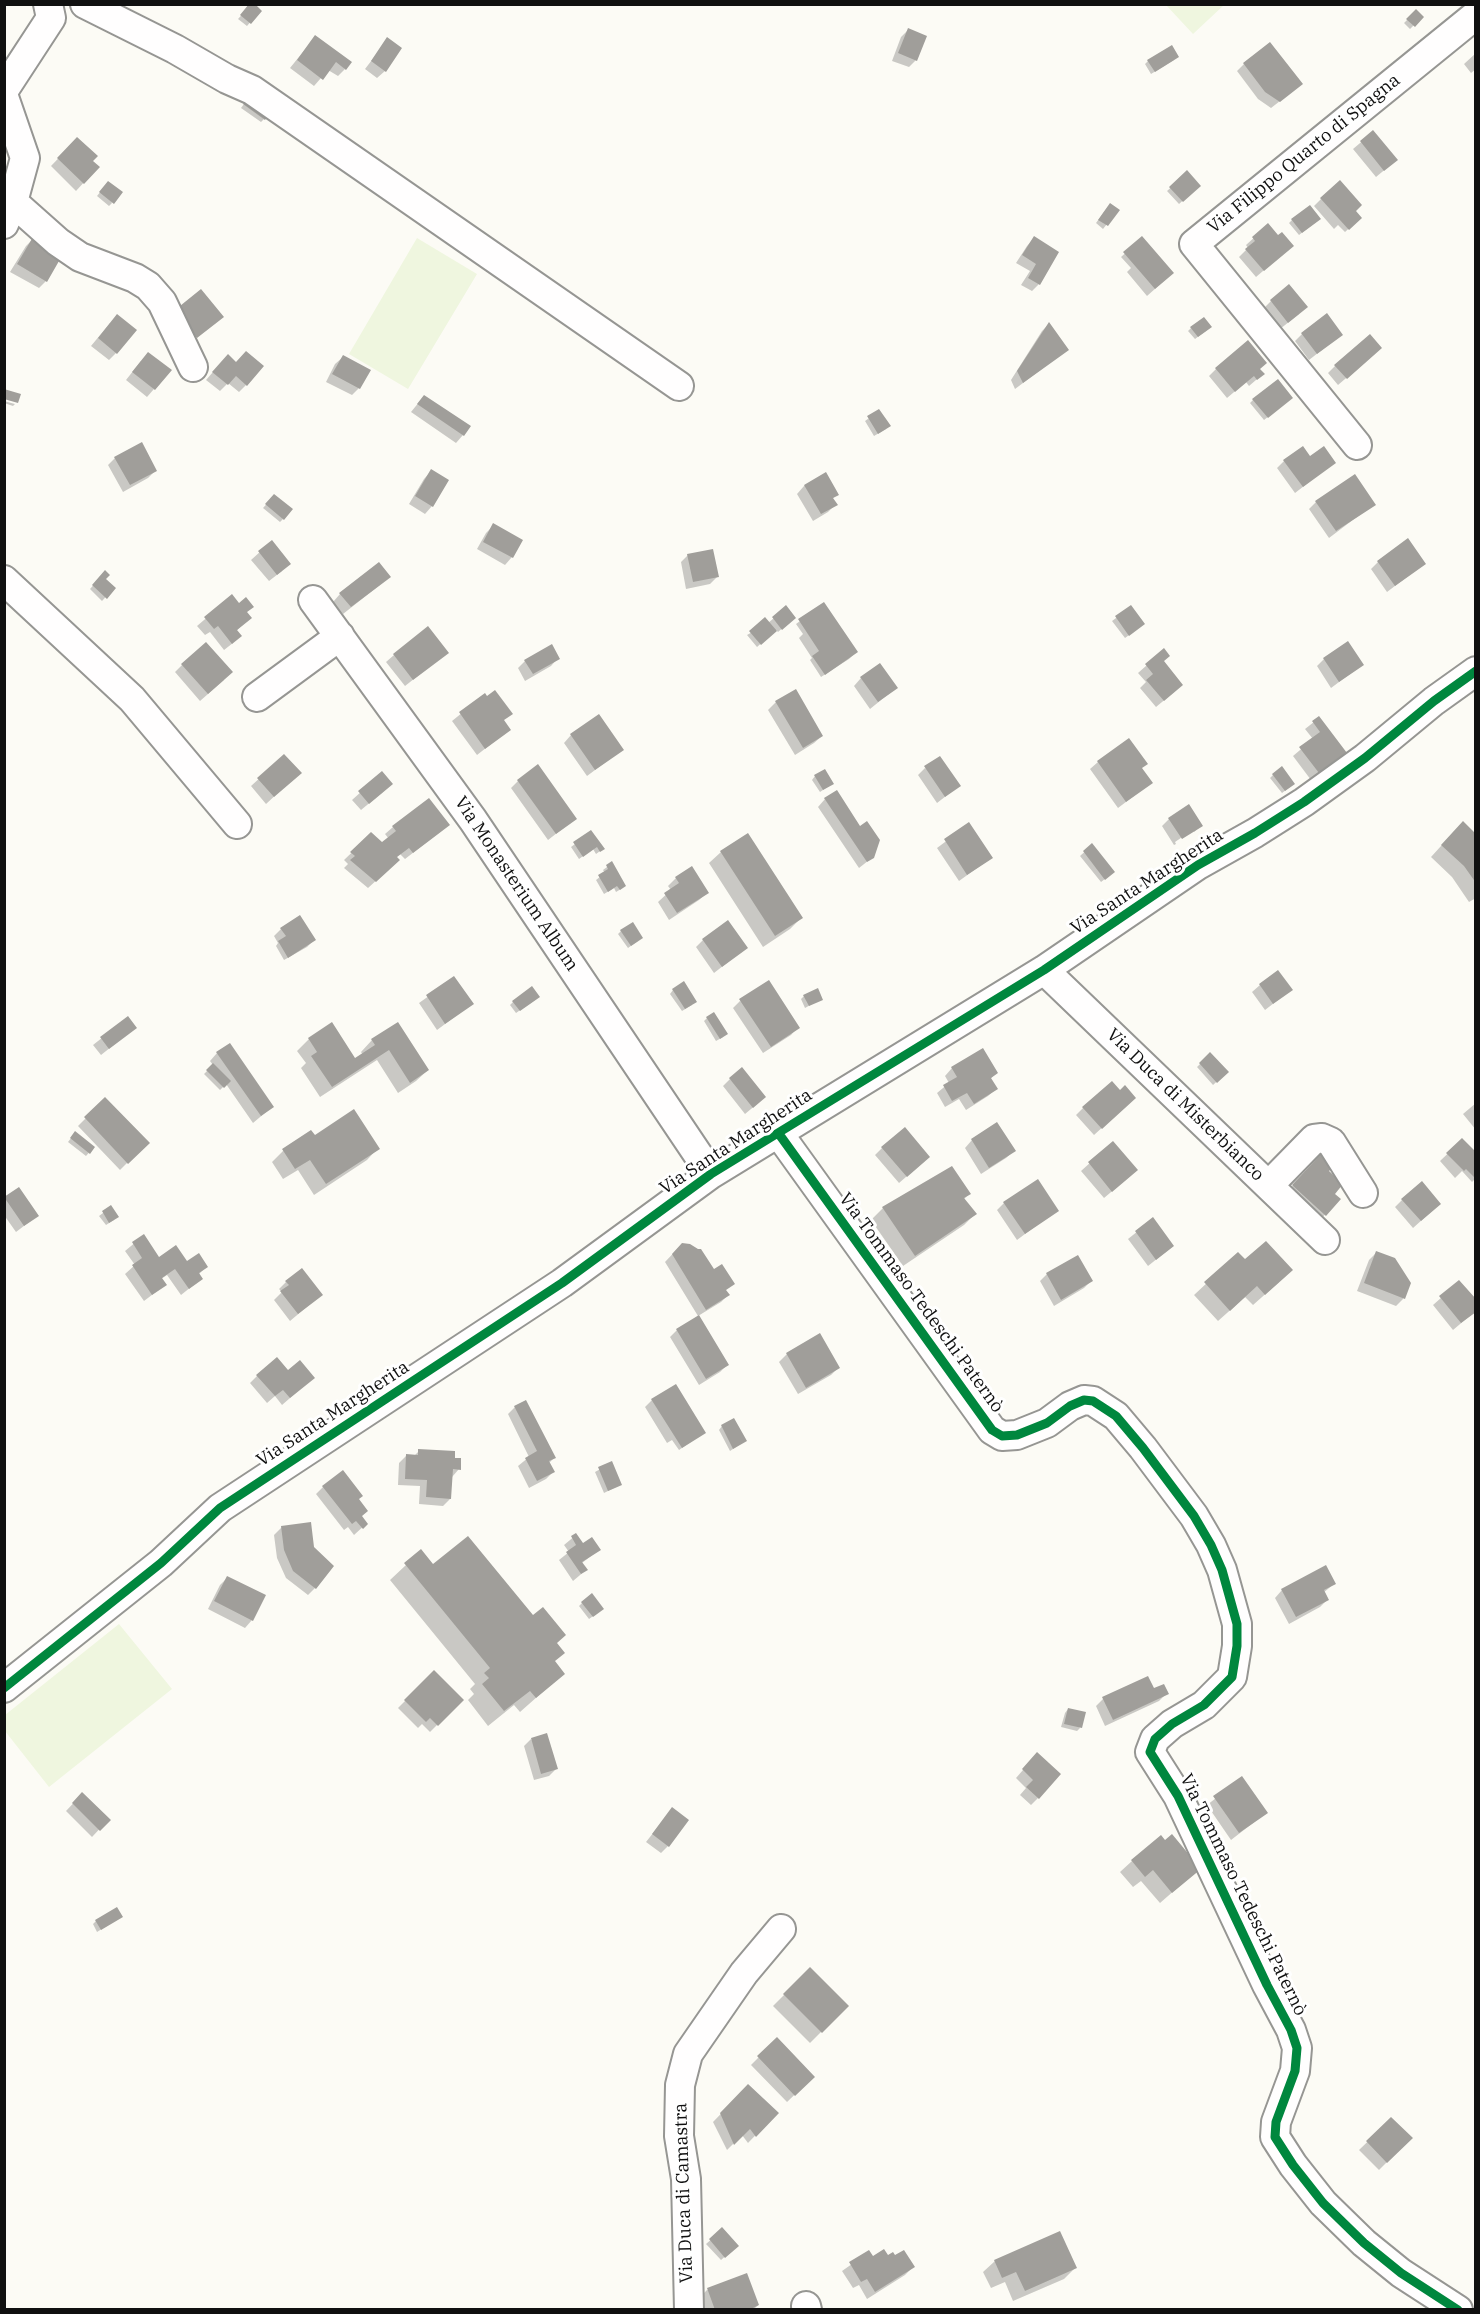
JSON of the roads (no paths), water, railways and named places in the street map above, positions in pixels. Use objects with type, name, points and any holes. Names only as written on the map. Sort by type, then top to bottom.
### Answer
[{"type":"street","points":[[4,90],[51,18],[48,4]]},
{"type":"street","points":[[85,4],[252,90],[679,386]]},
{"type":"street","name":"Via Filippo Quarto di Spagna","points":[[1357,445],[1194,244],[1476,15]]},
{"type":"street","points":[[4,97],[25,158],[9,213],[80,256],[135,278],[148,286],[162,302],[193,367]]},
{"type":"street","points":[[4,580],[132,699],[237,824]]},
{"type":"street","name":"Via Monasterium Album","points":[[313,600],[473,820],[711,1174]]},
{"type":"street","points":[[257,697],[340,636]]},
{"type":"street","name":"Via Santa Margherita","points":[[4,1688],[161,1563],[220,1508],[562,1282],[711,1174],[1044,970],[1198,865],[1304,802],[1365,758],[1434,701],[1476,671]]},
{"type":"street","name":"Via Duca di Misterbianco","points":[[1044,970],[1326,1240]]},
{"type":"street","name":"Via Tommaso Tedeschi Paternò","points":[[779,1134],[992,1430],[1002,1436],[1017,1435],[1047,1423],[1070,1406],[1084,1400],[1093,1401],[1116,1416],[1143,1448],[1194,1516],[1211,1545],[1222,1570],[1237,1624],[1237,1646],[1232,1677],[1204,1705],[1172,1724],[1155,1739],[1150,1752],[1178,1796],[1267,1985],[1292,2030],[1297,2048],[1295,2071],[1276,2122],[1275,2137],[1293,2165],[1323,2203],[1364,2243],[1401,2273],[1458,2310]]},
{"type":"street","points":[[1269,1185],[1314,1139],[1322,1138],[1330,1142],[1364,1193]]},
{"type":"street","name":"Via Duca di Camastra","points":[[689,2310],[686,2180],[679,2136],[680,2085],[688,2054],[744,1973],[780,1929]]}]
